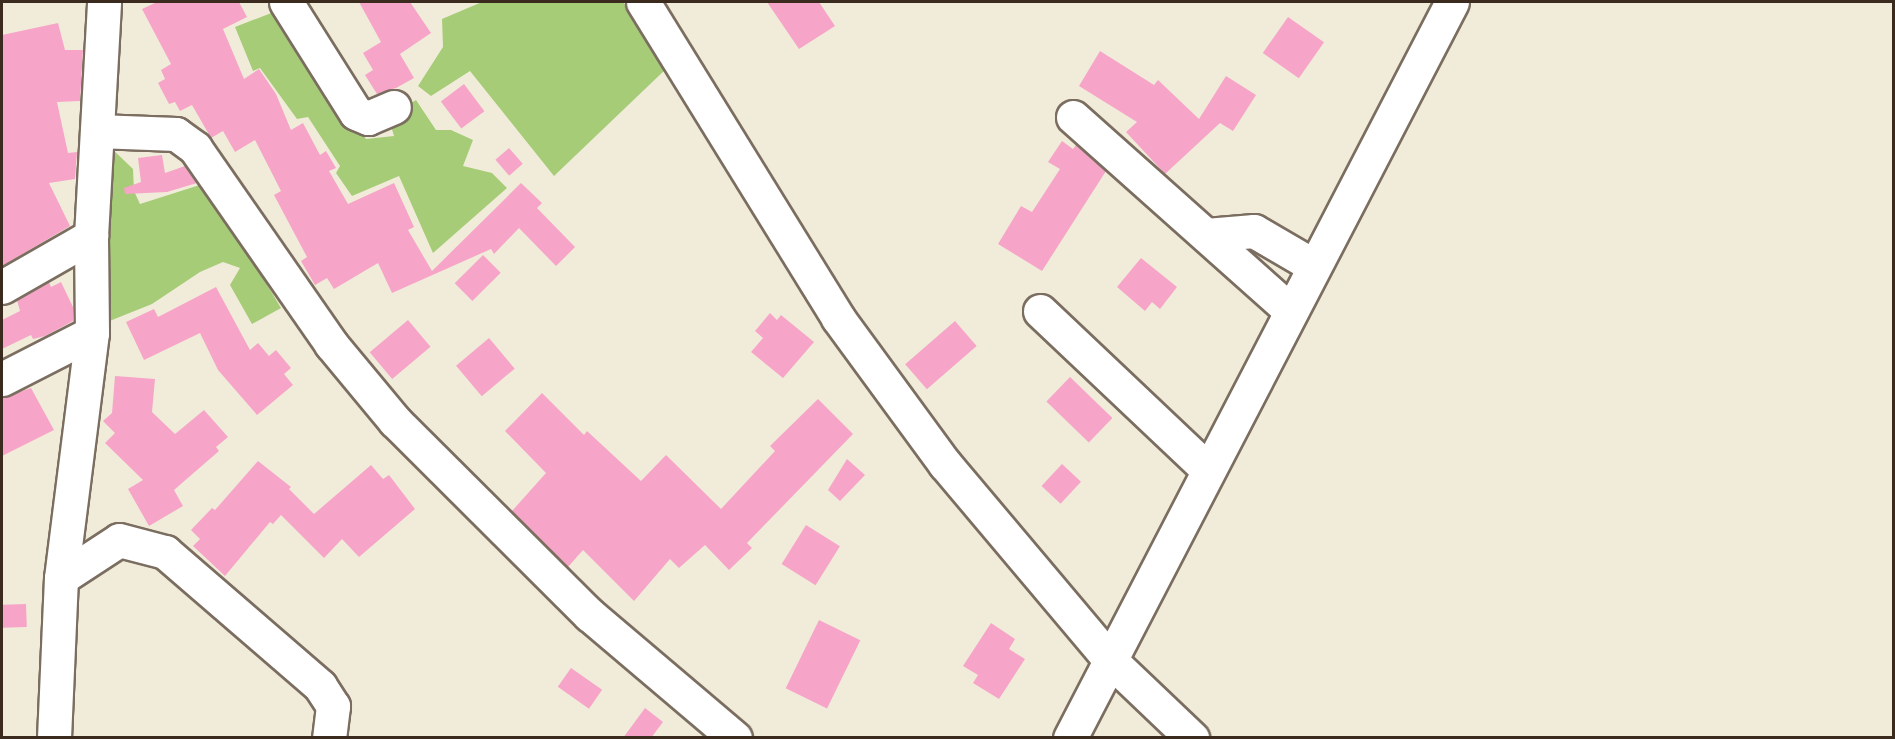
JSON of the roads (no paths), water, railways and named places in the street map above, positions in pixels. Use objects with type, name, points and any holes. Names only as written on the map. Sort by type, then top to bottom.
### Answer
[{"type":"street","points":[[54,738],[62,578],[92,333],[91,236],[104,2]]},
{"type":"street","points":[[286,2],[356,114],[368,118],[394,107]]},
{"type":"street","points":[[643,2],[838,318],[945,464],[1109,659],[1192,738]]},
{"type":"street","points":[[1070,738],[1452,2]]},
{"type":"street","points":[[1072,117],[1291,310]]},
{"type":"street","points":[[97,131],[176,134],[195,148],[331,344],[395,421],[590,615],[735,738]]},
{"type":"street","points":[[1206,235],[1254,231],[1314,266]]},
{"type":"street","points":[[2,287],[91,236]]},
{"type":"street","points":[[1040,311],[1208,470]]},
{"type":"street","points":[[2,379],[92,333]]},
{"type":"street","points":[[62,578],[119,540],[165,552],[320,686],[333,706],[329,738]]}]
